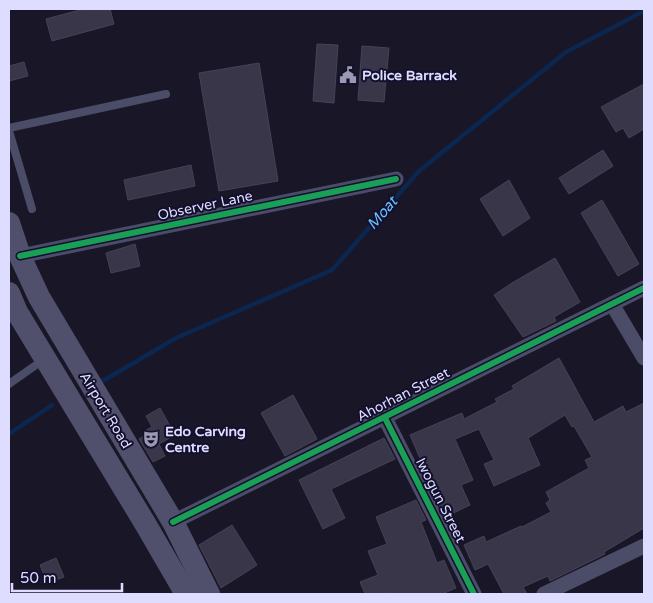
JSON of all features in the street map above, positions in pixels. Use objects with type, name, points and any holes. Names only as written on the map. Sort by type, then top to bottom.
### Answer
[{"type":"main road","name":"Airport Road","points":[[9,223],[20,256],[44,305],[172,522],[209,594]]},
{"type":"main road","name":"Airport Road","points":[[9,293],[16,312],[186,594]]},
{"type":"street","name":"Observer Lane","points":[[20,256],[396,179]]},
{"type":"street","points":[[9,286],[31,280]]},
{"type":"street","name":"Ahorhan Street","points":[[172,522],[644,288]]},
{"type":"street","points":[[612,304],[644,358]]},
{"type":"street","name":"Iwogun Street","points":[[385,418],[474,594]]},
{"type":"street","points":[[544,594],[644,546]]},
{"type":"lane","points":[[32,209],[9,130],[166,94]]},
{"type":"lane","points":[[9,384],[45,358]]},
{"type":"building","points":[[84,9],[110,9],[114,24],[52,41],[46,19]]},
{"type":"building","points":[[317,44],[338,45],[334,103],[313,101]]},
{"type":"building","points":[[362,46],[389,48],[384,102],[358,100]]},
{"type":"building","points":[[24,62],[28,76],[9,81],[9,66]]},
{"type":"building","points":[[259,63],[278,181],[219,191],[199,73]]},
{"type":"building","points":[[644,84],[644,129],[629,138],[623,128],[616,132],[601,107]]},
{"type":"building","points":[[603,150],[613,166],[569,194],[559,178]]},
{"type":"building","points":[[191,165],[195,186],[128,200],[124,180]]},
{"type":"building","points":[[509,180],[530,218],[503,236],[480,199]]},
{"type":"building","points":[[602,200],[639,264],[618,276],[581,213]]},
{"type":"building","points":[[135,244],[140,266],[111,273],[106,253]]},
{"type":"building","points":[[555,258],[580,302],[554,317],[556,321],[523,337],[494,295]]},
{"type":"building","points":[[559,358],[594,422],[623,406],[626,412],[644,403],[644,528],[604,552],[605,554],[550,581],[548,576],[523,587],[527,594],[504,594],[488,564],[475,570],[464,545],[484,536],[486,542],[551,512],[546,503],[550,500],[546,492],[589,468],[585,460],[592,457],[574,426],[572,427],[565,415],[528,438],[540,465],[494,486],[484,464],[494,460],[479,429],[455,439],[473,480],[461,485],[470,505],[445,517],[410,435],[462,413],[464,419],[497,402],[495,399],[514,389],[512,386]]},
{"type":"building","points":[[293,395],[317,439],[285,456],[261,413]]},
{"type":"building","name":"Edo Carving Centre","points":[[160,408],[175,435],[159,444],[165,456],[153,462],[139,439],[147,434],[145,431],[152,427],[146,416]]},
{"type":"building","points":[[384,438],[395,459],[331,489],[345,518],[323,529],[299,480]]},
{"type":"building","points":[[416,500],[426,520],[421,522],[437,563],[444,560],[456,588],[442,594],[392,594],[389,592],[384,594],[365,594],[360,582],[378,575],[368,551],[387,544],[376,517]]},
{"type":"building","points":[[232,525],[257,565],[221,588],[199,545]]},
{"type":"building","points":[[56,558],[64,577],[47,583],[40,565]]},
{"type":"waterway","name":"Moat","points":[[101,382],[176,338],[332,270],[419,171],[566,52],[644,11]]},
{"type":"waterway","name":"Moat","points":[[9,434],[52,405]]},
{"type":"cycle path","points":[[20,256],[396,179]]},
{"type":"cycle path","points":[[173,522],[644,288]]},
{"type":"cycle path","points":[[385,418],[474,594]]},
{"type":"place","name":"Police Barrack","points":[[348,75]]},
{"type":"place","name":"Edo Carving Centre","points":[[151,439]]}]
